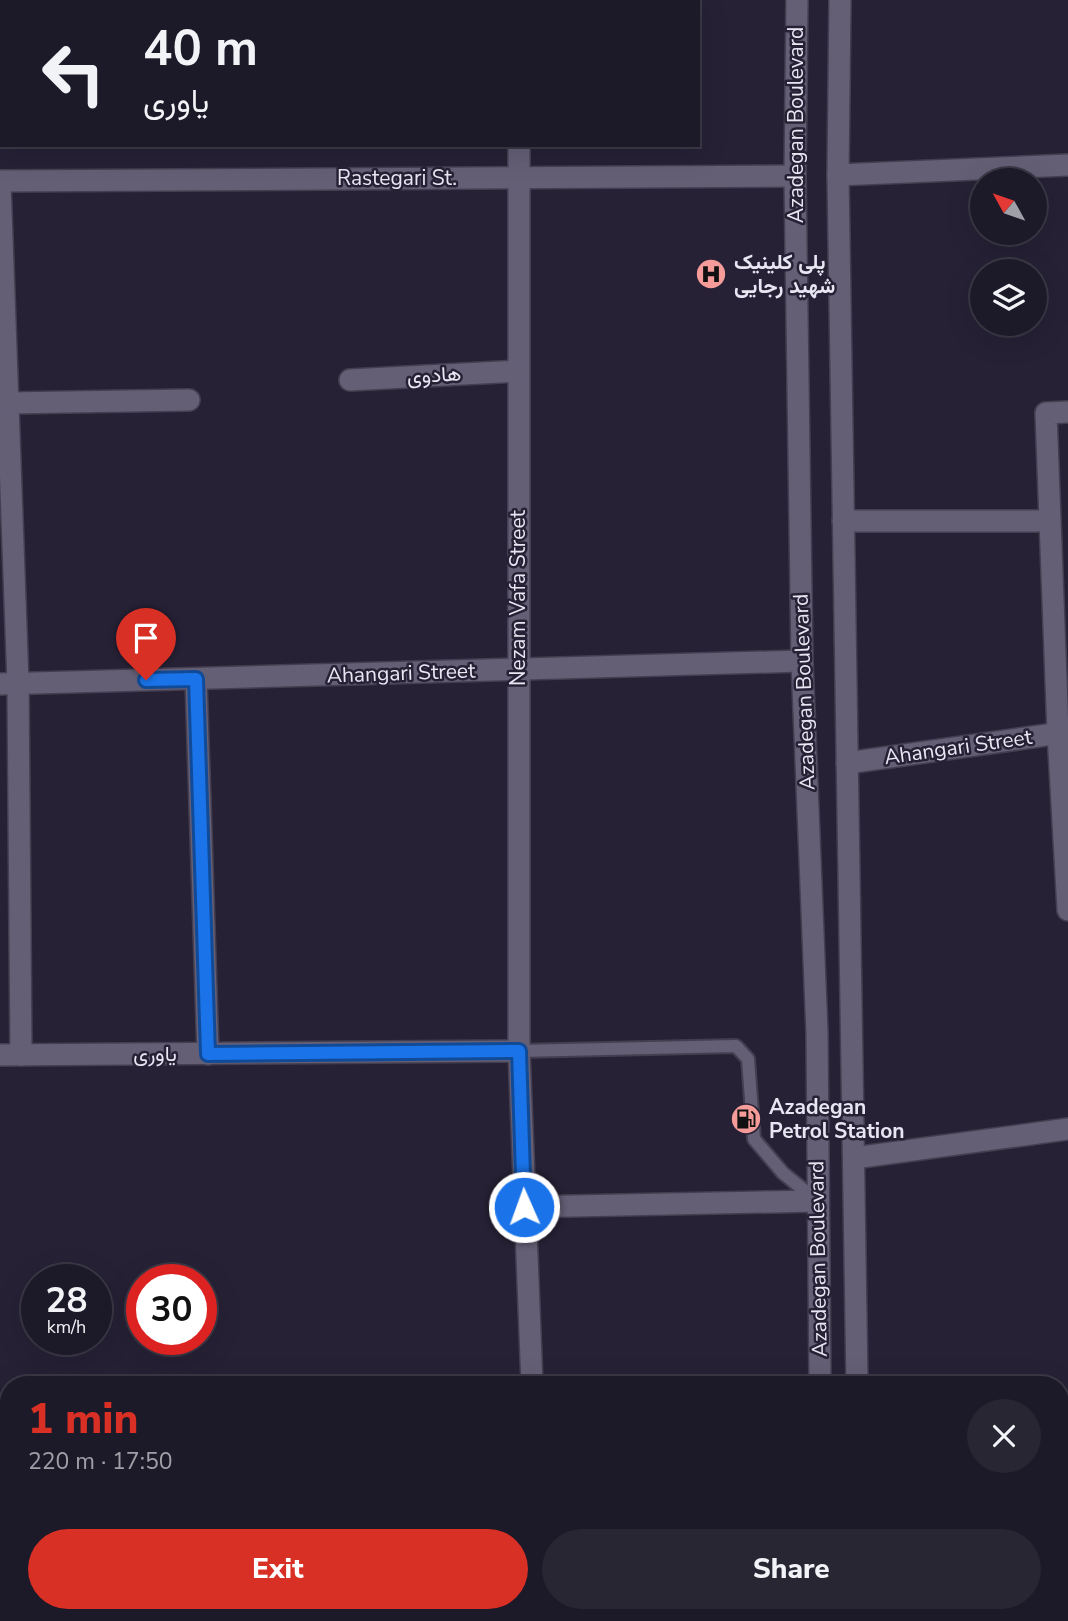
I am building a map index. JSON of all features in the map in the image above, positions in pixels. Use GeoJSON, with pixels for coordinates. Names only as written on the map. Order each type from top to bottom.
{"type":"FeatureCollection","features":[{"type":"Feature","properties":{"kind":"street","name":"Azadegan Boulevard"},"geometry":{"type":"LineString","coordinates":[[797,0],[795,176],[802,661],[817,1033],[820,1376]]}},
{"type":"Feature","properties":{"kind":"street","name":"Azadegan Boulevard"},"geometry":{"type":"LineString","coordinates":[[840,0],[838,175],[857,1376]]}},
{"type":"Feature","properties":{"kind":"street","name":"Nezam Vafa Street"},"geometry":{"type":"LineString","coordinates":[[519,147],[519,1051],[532,1376]]}},
{"type":"Feature","properties":{"kind":"street"},"geometry":{"type":"LineString","coordinates":[[838,175],[1068,165]]}},
{"type":"Feature","properties":{"kind":"street","name":"Rastegari St."},"geometry":{"type":"LineString","coordinates":[[0,182],[795,176]]}},
{"type":"Feature","properties":{"kind":"street"},"geometry":{"type":"LineString","coordinates":[[0,182],[3,325],[9,403],[10,1055]]}},
{"type":"Feature","properties":{"kind":"street","name":"هادوی"},"geometry":{"type":"LineString","coordinates":[[350,380],[518,371]]}},
{"type":"Feature","properties":{"kind":"street"},"geometry":{"type":"LineString","coordinates":[[9,403],[189,400]]}},
{"type":"Feature","properties":{"kind":"street"},"geometry":{"type":"LineString","coordinates":[[1068,412],[1046,413],[1049,521],[1063,732],[1068,909]]}},
{"type":"Feature","properties":{"kind":"street"},"geometry":{"type":"LineString","coordinates":[[843,521],[1049,521]]}},
{"type":"Feature","properties":{"kind":"street","name":"Ahangari Street"},"geometry":{"type":"LineString","coordinates":[[9,684],[802,661]]}},
{"type":"Feature","properties":{"kind":"street"},"geometry":{"type":"LineString","coordinates":[[196,679],[208,1054]]}},
{"type":"Feature","properties":{"kind":"street","name":"Ahangari Street"},"geometry":{"type":"LineString","coordinates":[[847,763],[1063,732]]}},
{"type":"Feature","properties":{"kind":"street","name":"یاوری"},"geometry":{"type":"LineString","coordinates":[[10,1055],[519,1051]]}},
{"type":"Feature","properties":{"kind":"street"},"geometry":{"type":"LineString","coordinates":[[854,1158],[1068,1129]]}},
{"type":"Feature","properties":{"kind":"street"},"geometry":{"type":"LineString","coordinates":[[524,1207],[817,1200]]}},
{"type":"Feature","properties":{"kind":"lane"},"geometry":{"type":"LineString","coordinates":[[519,1051],[736,1046],[748,1059],[754,1139],[783,1173],[817,1200]]}},
{"type":"Feature","properties":{"kind":"place","name":"پلی کلینیک شهید رجایی"},"geometry":{"type":"Point","coordinates":[711,274]}},
{"type":"Feature","properties":{"kind":"place","name":"Azadegan Petrol Station"},"geometry":{"type":"Point","coordinates":[746,1119]}},
{"type":"Feature","properties":{"kind":"route"},"geometry":{"type":"LineString","coordinates":[[146,680],[196,679],[208,1054],[519,1051],[524,1207]]}}]}
